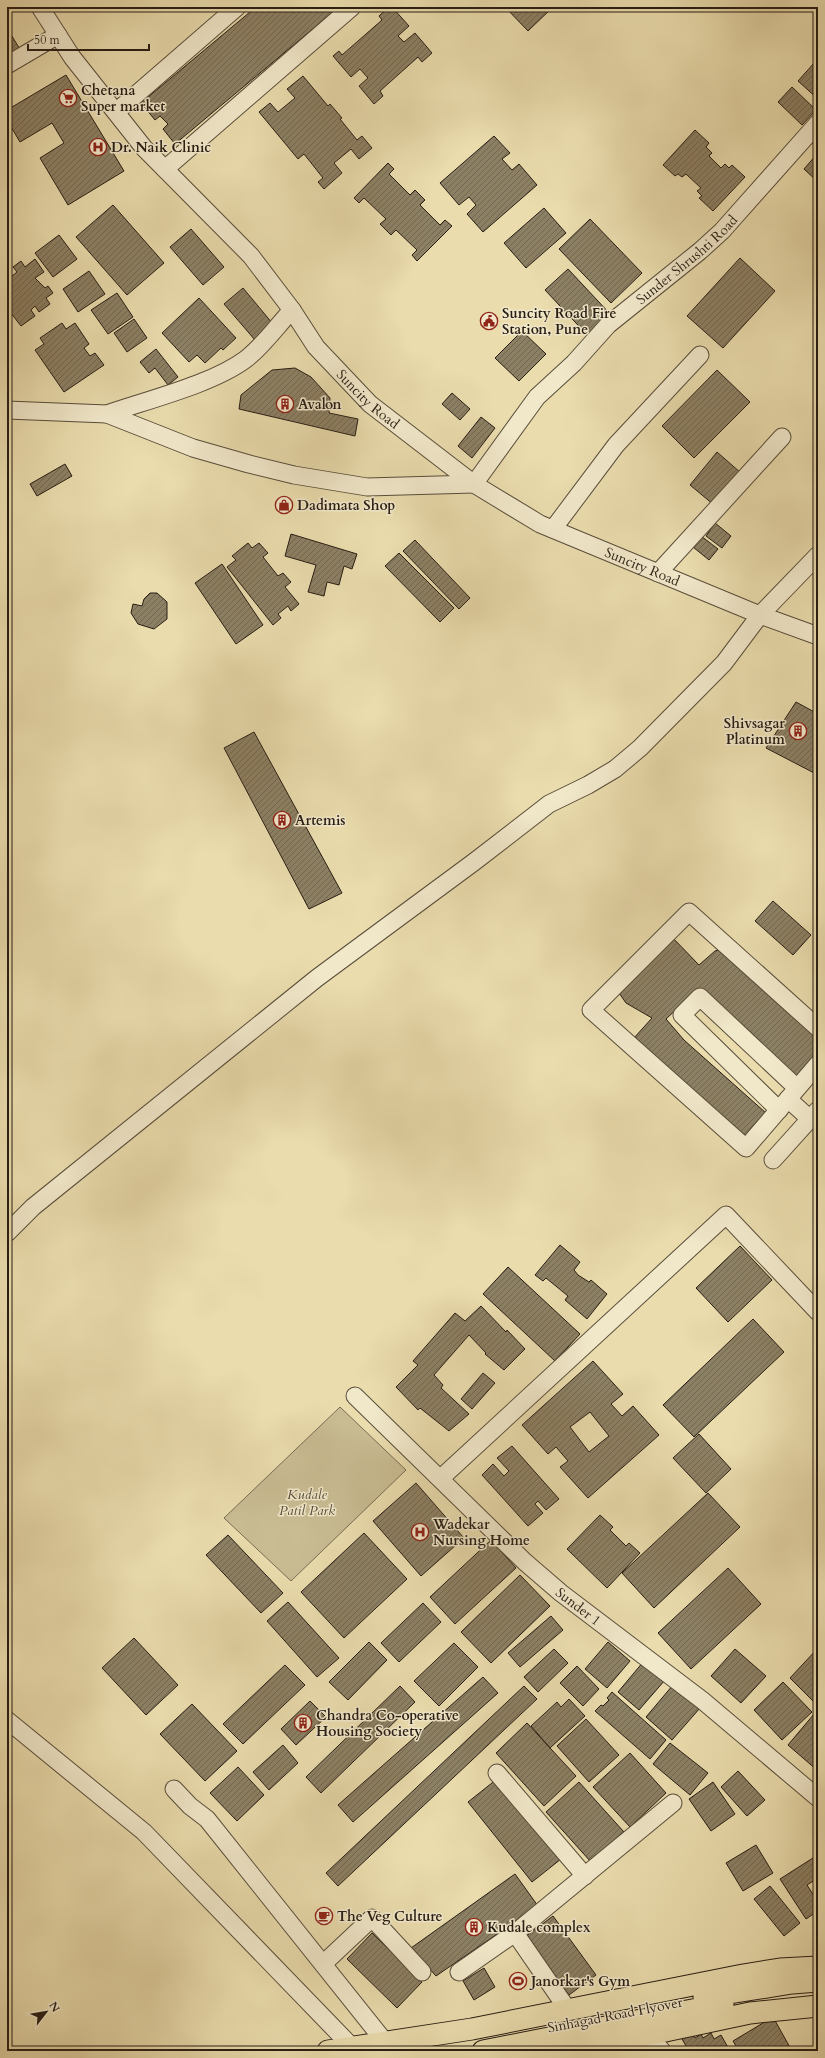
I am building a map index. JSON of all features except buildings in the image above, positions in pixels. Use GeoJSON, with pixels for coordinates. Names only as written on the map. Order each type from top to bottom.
{"type":"FeatureCollection","features":[{"type":"Feature","properties":{"kind":"main road"},"geometry":{"type":"LineString","coordinates":[[328,2051],[352,2049],[385,2042],[472,2029],[743,1975],[818,1966]]}},
{"type":"Feature","properties":{"kind":"main road","name":"Sinhagad Road Flyover"},"geometry":{"type":"LineString","coordinates":[[412,2051],[530,2032],[716,1995],[792,1983],[818,1981]]}},
{"type":"Feature","properties":{"kind":"main road","name":"Sinhagad Road Flyover"},"geometry":{"type":"LineString","coordinates":[[483,2051],[776,1993],[818,1990]]}},
{"type":"Feature","properties":{"kind":"main road"},"geometry":{"type":"LineString","coordinates":[[571,2051],[750,2013],[818,2006]]}},
{"type":"Feature","properties":{"kind":"street","name":"Suncity Road"},"geometry":{"type":"LineString","coordinates":[[40,7],[72,57],[144,148],[251,256],[292,310],[316,347],[370,404],[474,484],[540,524],[760,615],[818,636]]}},
{"type":"Feature","properties":{"kind":"street"},"geometry":{"type":"LineString","coordinates":[[165,169],[352,7]]}},
{"type":"Feature","properties":{"kind":"street"},"geometry":{"type":"LineString","coordinates":[[116,112],[226,10]]}},
{"type":"Feature","properties":{"kind":"street"},"geometry":{"type":"LineString","coordinates":[[7,65],[58,35]]}},
{"type":"Feature","properties":{"kind":"street","name":"Sunder Shrushti Road"},"geometry":{"type":"LineString","coordinates":[[474,484],[537,397],[574,363],[608,325],[700,251],[722,231],[818,123]]}},
{"type":"Feature","properties":{"kind":"street"},"geometry":{"type":"LineString","coordinates":[[107,414],[202,381],[235,366],[246,359],[292,310]]}},
{"type":"Feature","properties":{"kind":"street"},"geometry":{"type":"LineString","coordinates":[[553,529],[616,445],[700,354]]}},
{"type":"Feature","properties":{"kind":"street"},"geometry":{"type":"LineString","coordinates":[[7,410],[107,414],[193,448],[249,464],[294,475],[367,487],[474,484]]}},
{"type":"Feature","properties":{"kind":"street"},"geometry":{"type":"LineString","coordinates":[[658,573],[782,437]]}},
{"type":"Feature","properties":{"kind":"street"},"geometry":{"type":"LineString","coordinates":[[7,1233],[33,1207],[317,978],[474,862],[549,804],[588,786],[615,768],[640,748],[724,663],[760,615],[818,556]]}},
{"type":"Feature","properties":{"kind":"street"},"geometry":{"type":"LineString","coordinates":[[818,1028],[689,912],[591,1010],[746,1148],[818,1064]]}},
{"type":"Feature","properties":{"kind":"street"},"geometry":{"type":"LineString","coordinates":[[773,1160],[814,1114],[788,1099],[682,1015],[700,997],[788,1099]]}},
{"type":"Feature","properties":{"kind":"street"},"geometry":{"type":"LineString","coordinates":[[440,1478],[726,1215],[818,1312]]}},
{"type":"Feature","properties":{"kind":"street","name":"Sunder 1"},"geometry":{"type":"LineString","coordinates":[[355,1396],[515,1553],[561,1593],[675,1678],[818,1798]]}},
{"type":"Feature","properties":{"kind":"street"},"geometry":{"type":"LineString","coordinates":[[7,1720],[144,1832],[352,2049]]}},
{"type":"Feature","properties":{"kind":"street"},"geometry":{"type":"LineString","coordinates":[[496,1773],[585,1876]]}},
{"type":"Feature","properties":{"kind":"street"},"geometry":{"type":"LineString","coordinates":[[174,1789],[190,1806],[207,1819],[385,2042]]}},
{"type":"Feature","properties":{"kind":"street"},"geometry":{"type":"LineString","coordinates":[[459,1972],[515,1933],[673,1803]]}},
{"type":"Feature","properties":{"kind":"street"},"geometry":{"type":"LineString","coordinates":[[323,1964],[372,1918],[422,1972]]}},
{"type":"Feature","properties":{"kind":"street"},"geometry":{"type":"LineString","coordinates":[[515,1933],[568,2010]]}},
{"type":"Feature","properties":{"kind":"street"},"geometry":{"type":"LineString","coordinates":[[648,2034],[662,2051]]}},
{"type":"Feature","properties":{"kind":"green space","name":"Kudale Patil Park"},"geometry":{"type":"Polygon","coordinates":[[[340,1407],[406,1470],[291,1581],[224,1518],[340,1407]]]}},
{"type":"Feature","properties":{"kind":"place","name":"Chetana Super market"},"geometry":{"type":"Point","coordinates":[68,98]}},
{"type":"Feature","properties":{"kind":"place","name":"Dr. Naik Clinic"},"geometry":{"type":"Point","coordinates":[98,147]}},
{"type":"Feature","properties":{"kind":"place","name":"Suncity Road Fire Station, Pune"},"geometry":{"type":"Point","coordinates":[489,321]}},
{"type":"Feature","properties":{"kind":"place","name":"Avalon"},"geometry":{"type":"Point","coordinates":[285,404]}},
{"type":"Feature","properties":{"kind":"place","name":"Dadimata Shop"},"geometry":{"type":"Point","coordinates":[284,505]}},
{"type":"Feature","properties":{"kind":"place","name":"Shivsagar Platinum"},"geometry":{"type":"Point","coordinates":[798,731]}},
{"type":"Feature","properties":{"kind":"place","name":"Artemis"},"geometry":{"type":"Point","coordinates":[282,820]}},
{"type":"Feature","properties":{"kind":"place","name":"Wadekar Nursing Home"},"geometry":{"type":"Point","coordinates":[420,1532]}},
{"type":"Feature","properties":{"kind":"place","name":"Chandra Co-operative Housing Society"},"geometry":{"type":"Point","coordinates":[303,1723]}},
{"type":"Feature","properties":{"kind":"place","name":"The Veg Culture"},"geometry":{"type":"Point","coordinates":[324,1916]}},
{"type":"Feature","properties":{"kind":"place","name":"Kudale complex"},"geometry":{"type":"Point","coordinates":[474,1927]}},
{"type":"Feature","properties":{"kind":"place","name":"Janorkar's Gym"},"geometry":{"type":"Point","coordinates":[518,1981]}}]}
